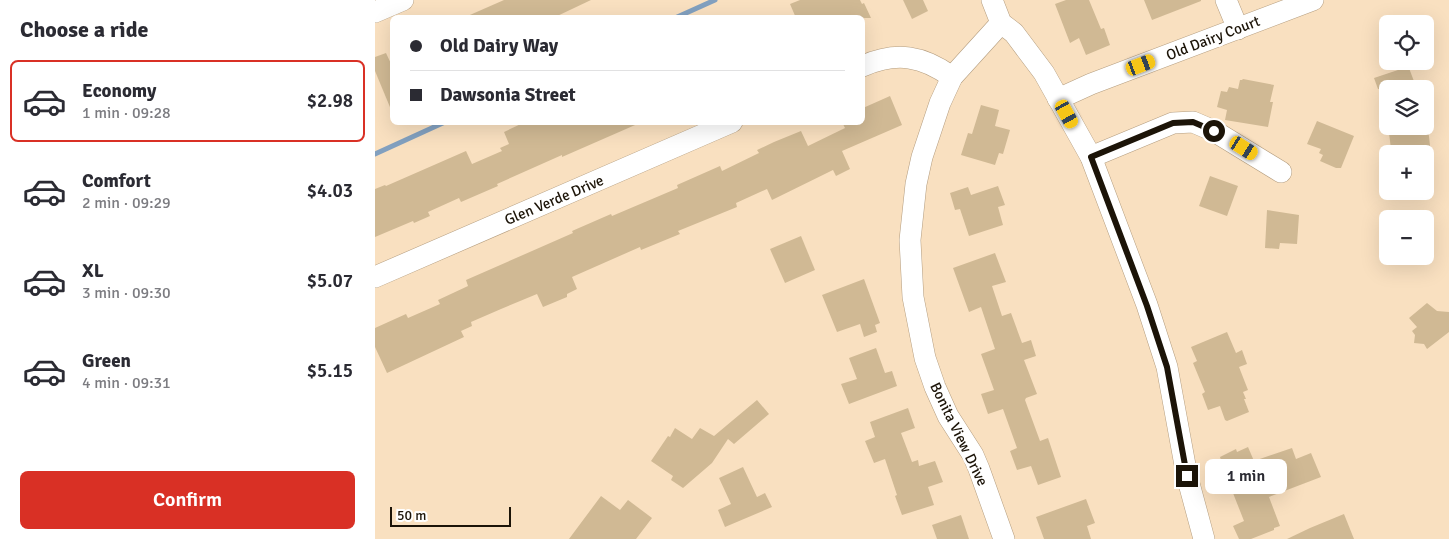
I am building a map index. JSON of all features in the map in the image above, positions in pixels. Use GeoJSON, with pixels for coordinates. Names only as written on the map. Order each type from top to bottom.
{"type":"FeatureCollection","features":[{"type":"Feature","properties":{"kind":"street"},"geometry":{"type":"LineString","coordinates":[[375,12],[403,0]]}},
{"type":"Feature","properties":{"kind":"street"},"geometry":{"type":"LineString","coordinates":[[992,0],[1001,23],[1014,33],[1044,73],[1091,157],[1147,306],[1167,367],[1187,476],[1204,539]]}},
{"type":"Feature","properties":{"kind":"street"},"geometry":{"type":"LineString","coordinates":[[1226,0],[1238,29]]}},
{"type":"Feature","properties":{"kind":"street","name":"Old Dairy Court"},"geometry":{"type":"LineString","coordinates":[[1058,99],[1091,84],[1313,0]]}},
{"type":"Feature","properties":{"kind":"street","name":"Bonita View Drive"},"geometry":{"type":"LineString","coordinates":[[1001,23],[953,77],[930,130],[916,184],[910,240],[913,297],[925,358],[948,416],[973,455],[1004,539]]}},
{"type":"Feature","properties":{"kind":"street"},"geometry":{"type":"LineString","coordinates":[[865,65],[875,61],[905,57],[938,67],[953,77]]}},
{"type":"Feature","properties":{"kind":"street"},"geometry":{"type":"LineString","coordinates":[[1091,157],[1173,123],[1193,122],[1214,131],[1281,172]]}},
{"type":"Feature","properties":{"kind":"street","name":"Glen Verde Drive"},"geometry":{"type":"LineString","coordinates":[[375,277],[725,125]]}},
{"type":"Feature","properties":{"kind":"building"},"geometry":{"type":"Polygon","coordinates":[[[504,0],[591,0],[559,15],[470,15],[504,0]]]}},
{"type":"Feature","properties":{"kind":"building"},"geometry":{"type":"Polygon","coordinates":[[[800,0],[860,0],[862,4],[864,3],[871,18],[865,18],[865,15],[795,15],[790,4],[800,0]]]}},
{"type":"Feature","properties":{"kind":"building"},"geometry":{"type":"Polygon","coordinates":[[[903,0],[923,0],[928,11],[912,19],[903,0]]]}},
{"type":"Feature","properties":{"kind":"building"},"geometry":{"type":"Polygon","coordinates":[[[1066,0],[1089,0],[1101,29],[1104,28],[1110,45],[1086,55],[1079,38],[1070,43],[1055,4],[1066,0]]]}},
{"type":"Feature","properties":{"kind":"building"},"geometry":{"type":"Polygon","coordinates":[[[1144,0],[1201,0],[1201,1],[1152,20],[1144,0]]]}},
{"type":"Feature","properties":{"kind":"building"},"geometry":{"type":"Polygon","coordinates":[[[386,53],[390,62],[390,107],[375,71],[375,57],[386,53]]]}},
{"type":"Feature","properties":{"kind":"building"},"geometry":{"type":"Polygon","coordinates":[[[1398,70],[1410,70],[1414,80],[1379,80],[1378,89],[1374,78],[1398,70]]]}},
{"type":"Feature","properties":{"kind":"building"},"geometry":{"type":"Polygon","coordinates":[[[1240,80],[1274,85],[1270,102],[1273,102],[1268,127],[1225,120],[1227,110],[1217,107],[1221,91],[1227,92],[1229,87],[1238,89],[1240,80]]]}},
{"type":"Feature","properties":{"kind":"building"},"geometry":{"type":"Polygon","coordinates":[[[890,96],[902,125],[842,151],[850,169],[836,176],[833,170],[772,200],[767,189],[736,203],[737,207],[678,231],[680,234],[641,250],[640,247],[572,277],[577,289],[567,294],[567,297],[543,307],[537,294],[501,309],[471,322],[472,326],[461,331],[464,337],[387,373],[375,347],[375,328],[406,314],[408,318],[440,304],[438,300],[468,286],[466,280],[573,233],[572,231],[611,214],[612,216],[678,188],[677,185],[720,166],[722,171],[759,153],[757,150],[774,142],[801,131],[808,146],[845,128],[844,125],[865,125],[865,107],[890,96]]]}},
{"type":"Feature","properties":{"kind":"building"},"geometry":{"type":"Polygon","coordinates":[[[981,105],[999,110],[995,126],[1010,130],[1003,154],[999,153],[995,165],[961,155],[968,133],[972,134],[981,105]]]}},
{"type":"Feature","properties":{"kind":"building"},"geometry":{"type":"Polygon","coordinates":[[[1317,121],[1354,136],[1341,168],[1336,168],[1320,161],[1323,155],[1319,153],[1321,149],[1307,144],[1317,121]]]}},
{"type":"Feature","properties":{"kind":"building"},"geometry":{"type":"Polygon","coordinates":[[[519,125],[635,125],[562,157],[562,155],[461,202],[459,198],[428,212],[430,216],[375,237],[375,189],[466,151],[472,164],[502,151],[500,148],[509,144],[504,132],[519,125]]]}},
{"type":"Feature","properties":{"kind":"building"},"geometry":{"type":"Polygon","coordinates":[[[1389,135],[1429,135],[1430,145],[1390,145],[1389,135]]]}},
{"type":"Feature","properties":{"kind":"building"},"geometry":{"type":"Polygon","coordinates":[[[1210,176],[1238,186],[1227,216],[1199,206],[1210,176]]]}},
{"type":"Feature","properties":{"kind":"building"},"geometry":{"type":"Polygon","coordinates":[[[998,186],[1005,205],[998,207],[1003,225],[969,236],[960,209],[955,210],[950,193],[968,187],[971,195],[998,186]]]}},
{"type":"Feature","properties":{"kind":"building"},"geometry":{"type":"Polygon","coordinates":[[[1267,210],[1299,215],[1297,244],[1280,243],[1279,249],[1265,248],[1267,210]]]}},
{"type":"Feature","properties":{"kind":"building"},"geometry":{"type":"Polygon","coordinates":[[[801,236],[815,270],[785,283],[770,249],[801,236]]]}},
{"type":"Feature","properties":{"kind":"building"},"geometry":{"type":"Polygon","coordinates":[[[995,253],[1006,282],[992,286],[1002,316],[1011,313],[1022,343],[1031,340],[1036,356],[1024,360],[1037,394],[1025,400],[1040,441],[1048,438],[1061,477],[1038,485],[1031,466],[1017,470],[1010,451],[1017,448],[1003,409],[988,414],[981,394],[994,390],[981,354],[995,349],[981,307],[969,312],[953,268],[995,253]]]}},
{"type":"Feature","properties":{"kind":"building"},"geometry":{"type":"Polygon","coordinates":[[[864,279],[880,323],[875,325],[877,332],[864,337],[860,324],[837,332],[822,295],[864,279]]]}},
{"type":"Feature","properties":{"kind":"building"},"geometry":{"type":"Polygon","coordinates":[[[1427,303],[1437,311],[1449,312],[1449,332],[1427,349],[1424,344],[1414,343],[1415,335],[1412,331],[1417,327],[1409,318],[1427,303]]]}},
{"type":"Feature","properties":{"kind":"building"},"geometry":{"type":"Polygon","coordinates":[[[1227,332],[1236,353],[1242,350],[1247,364],[1239,367],[1248,390],[1243,392],[1249,412],[1227,421],[1220,406],[1208,410],[1202,394],[1205,392],[1193,363],[1197,361],[1191,347],[1227,332]]]}},
{"type":"Feature","properties":{"kind":"building"},"geometry":{"type":"Polygon","coordinates":[[[876,348],[885,373],[892,371],[897,386],[849,404],[841,384],[857,379],[849,358],[876,348]]]}},
{"type":"Feature","properties":{"kind":"building"},"geometry":{"type":"Polygon","coordinates":[[[757,400],[769,414],[734,444],[728,439],[712,463],[683,488],[671,480],[673,476],[651,461],[675,428],[692,439],[700,428],[714,436],[757,400]]]}},
{"type":"Feature","properties":{"kind":"building"},"geometry":{"type":"Polygon","coordinates":[[[908,408],[915,428],[901,433],[912,462],[918,460],[919,466],[935,461],[943,482],[928,487],[934,505],[902,515],[885,459],[874,463],[865,441],[875,437],[870,422],[908,408]]]}},
{"type":"Feature","properties":{"kind":"building"},"geometry":{"type":"Polygon","coordinates":[[[1248,447],[1254,461],[1292,448],[1296,459],[1311,453],[1321,477],[1269,497],[1280,526],[1251,539],[1239,539],[1233,526],[1244,521],[1222,471],[1224,470],[1220,457],[1236,449],[1237,452],[1248,447]]]}},
{"type":"Feature","properties":{"kind":"building"},"geometry":{"type":"Polygon","coordinates":[[[743,467],[757,497],[765,493],[772,507],[725,527],[718,510],[731,504],[719,478],[743,467]]]}},
{"type":"Feature","properties":{"kind":"building"},"geometry":{"type":"Polygon","coordinates":[[[601,496],[620,510],[628,500],[652,518],[636,539],[569,539],[601,496]]]}},
{"type":"Feature","properties":{"kind":"building"},"geometry":{"type":"Polygon","coordinates":[[[1086,499],[1095,523],[1087,526],[1091,539],[1044,539],[1036,517],[1086,499]]]}},
{"type":"Feature","properties":{"kind":"building"},"geometry":{"type":"Polygon","coordinates":[[[1344,514],[1354,539],[1287,539],[1310,528],[1344,514]]]}},
{"type":"Feature","properties":{"kind":"building"},"geometry":{"type":"Polygon","coordinates":[[[961,515],[969,539],[937,539],[932,525],[961,515]]]}},
{"type":"Feature","properties":{"kind":"waterway"},"geometry":{"type":"LineString","coordinates":[[682,15],[715,0]]}},
{"type":"Feature","properties":{"kind":"waterway"},"geometry":{"type":"LineString","coordinates":[[375,154],[438,125]]}},
{"type":"Feature","properties":{"kind":"route"},"geometry":{"type":"LineString","coordinates":[[1187,476],[1167,367],[1147,306],[1091,157],[1173,123],[1193,122],[1214,131]]}}]}
